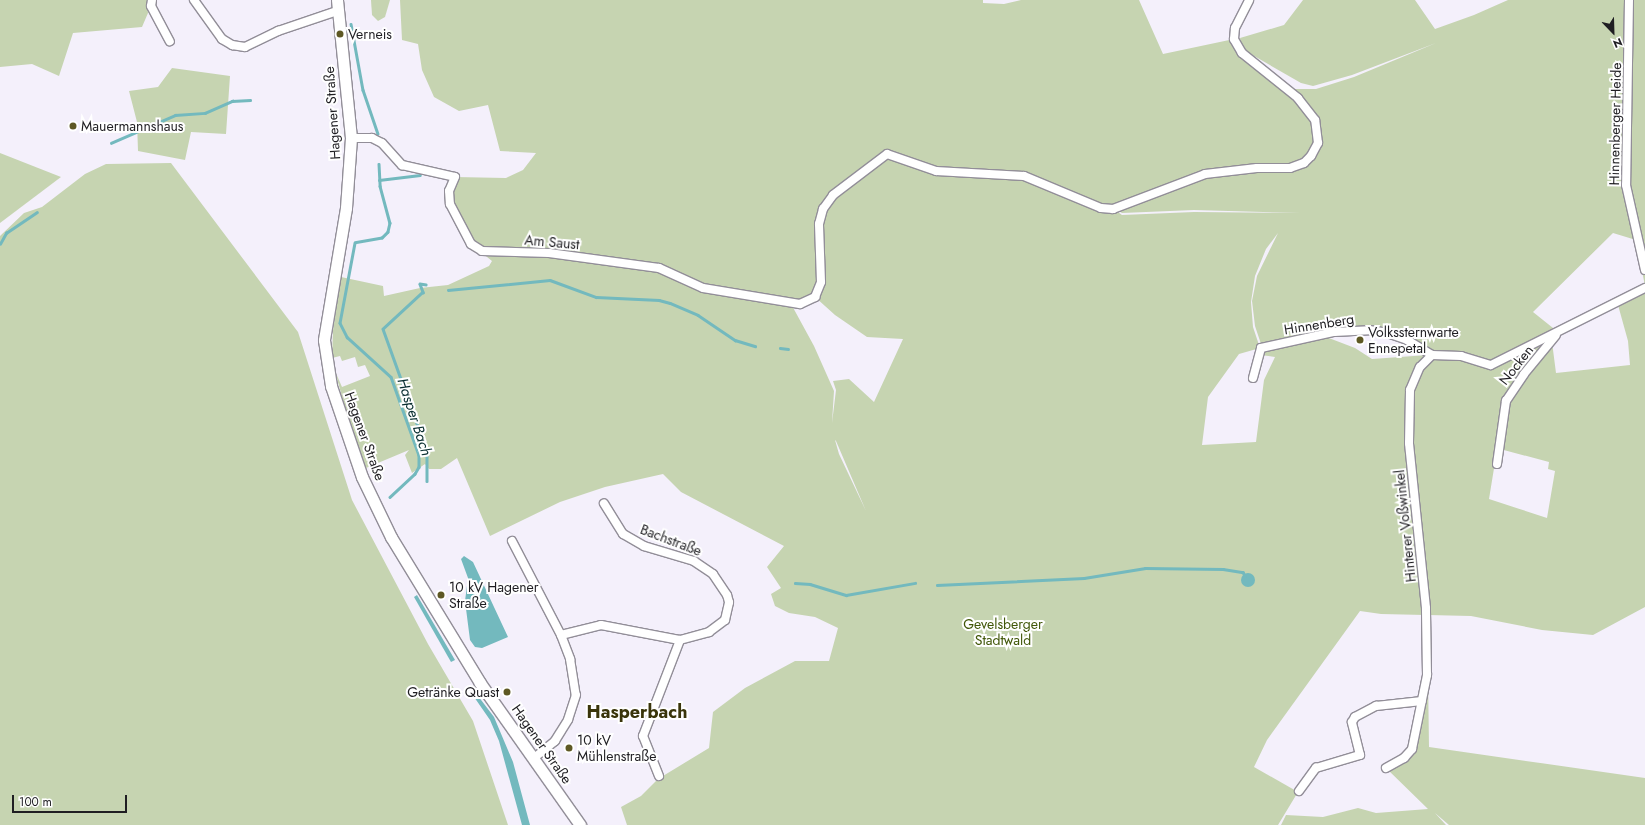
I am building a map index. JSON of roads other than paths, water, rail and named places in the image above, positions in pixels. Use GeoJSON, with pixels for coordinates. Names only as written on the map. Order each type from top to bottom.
{"type":"FeatureCollection","features":[{"type":"Feature","properties":{"kind":"main road","name":"Hagener Straße"},"geometry":{"type":"LineString","coordinates":[[337,5],[351,138],[347,202],[324,340],[331,386],[362,477],[391,537],[480,683],[580,825]]}},
{"type":"Feature","properties":{"kind":"street"},"geometry":{"type":"LineString","coordinates":[[152,0],[151,6],[170,41]]}},
{"type":"Feature","properties":{"kind":"street"},"geometry":{"type":"LineString","coordinates":[[194,0],[222,39],[232,45],[245,47],[337,5]]}},
{"type":"Feature","properties":{"kind":"street","name":"Am Saust"},"geometry":{"type":"LineString","coordinates":[[351,138],[372,138],[382,143],[402,165],[455,177],[449,190],[450,204],[471,244],[482,251],[549,253],[659,268],[704,288],[800,304],[815,297],[821,282],[819,224],[822,209],[832,195],[887,154],[936,171],[1030,178],[1109,209],[1118,208],[1205,174],[1257,168],[1297,167],[1311,156],[1318,142],[1318,127],[1312,114],[1298,98],[1242,53],[1234,39],[1236,28],[1249,0]]}},
{"type":"Feature","properties":{"kind":"street","name":"Hinnenberger Heide"},"geometry":{"type":"LineString","coordinates":[[1629,0],[1626,185],[1645,270]]}},
{"type":"Feature","properties":{"kind":"street"},"geometry":{"type":"LineString","coordinates":[[1432,355],[1461,356],[1491,365],[1645,288]]}},
{"type":"Feature","properties":{"kind":"street","name":"Hinnenberg"},"geometry":{"type":"LineString","coordinates":[[1253,378],[1261,348],[1334,332],[1384,332],[1407,340],[1432,355]]}},
{"type":"Feature","properties":{"kind":"street","name":"Nocken"},"geometry":{"type":"LineString","coordinates":[[1496,464],[1506,401],[1524,374],[1557,333]]}},
{"type":"Feature","properties":{"kind":"street","name":"Hinterer Voßwinkel"},"geometry":{"type":"LineString","coordinates":[[1386,768],[1404,758],[1412,749],[1427,675],[1426,608],[1409,443],[1410,390],[1420,367],[1432,355]]}},
{"type":"Feature","properties":{"kind":"street","name":"Bachstraße"},"geometry":{"type":"LineString","coordinates":[[561,635],[601,625],[680,640],[709,632],[725,620],[729,602],[725,590],[713,574],[700,564],[644,546],[623,534],[604,503]]}},
{"type":"Feature","properties":{"kind":"street"},"geometry":{"type":"LineString","coordinates":[[512,540],[561,635],[570,659],[576,695],[568,720],[555,741],[534,758]]}},
{"type":"Feature","properties":{"kind":"street"},"geometry":{"type":"LineString","coordinates":[[659,776],[643,736],[680,640]]}},
{"type":"Feature","properties":{"kind":"street"},"geometry":{"type":"LineString","coordinates":[[1299,791],[1316,768],[1360,755],[1352,722],[1355,717],[1376,706],[1422,701]]}},
{"type":"Feature","properties":{"kind":"water"},"geometry":{"type":"Polygon","coordinates":[[[464,556],[473,562],[508,637],[482,648],[475,647],[470,640],[465,601],[468,578],[461,559],[464,556]]]}},
{"type":"Feature","properties":{"kind":"water"},"geometry":{"type":"Polygon","coordinates":[[[1248,573],[1253,575],[1255,580],[1253,585],[1248,587],[1243,585],[1241,580],[1243,575],[1248,573]]]}},
{"type":"Feature","properties":{"kind":"water"},"geometry":{"type":"Polygon","coordinates":[[[417,595],[455,660],[451,662],[414,597],[417,595]]]}},
{"type":"Feature","properties":{"kind":"water"},"geometry":{"type":"Polygon","coordinates":[[[475,692],[494,717],[513,762],[530,825],[522,825],[499,741],[490,720],[472,694],[475,692]]]}},
{"type":"Feature","properties":{"kind":"waterway","name":"Hasper Bach"},"geometry":{"type":"LineString","coordinates":[[351,24],[363,90],[378,134]]}},
{"type":"Feature","properties":{"kind":"waterway"},"geometry":{"type":"LineString","coordinates":[[111,143],[175,115],[205,113],[232,101],[250,100]]}},
{"type":"Feature","properties":{"kind":"waterway","name":"Hasper Bach"},"geometry":{"type":"LineString","coordinates":[[379,164],[380,186],[390,223],[388,232],[382,238],[355,243],[340,323],[347,337],[391,377],[419,455],[419,467],[415,474],[390,497]]}},
{"type":"Feature","properties":{"kind":"waterway"},"geometry":{"type":"LineString","coordinates":[[379,180],[420,175]]}},
{"type":"Feature","properties":{"kind":"waterway"},"geometry":{"type":"LineString","coordinates":[[0,244],[6,233],[37,212]]}},
{"type":"Feature","properties":{"kind":"waterway"},"geometry":{"type":"LineString","coordinates":[[448,290],[550,280],[596,297],[659,300],[670,303],[698,315],[735,340],[755,346]]}},
{"type":"Feature","properties":{"kind":"waterway"},"geometry":{"type":"LineString","coordinates":[[426,285],[420,284],[423,292],[383,329],[427,451],[427,481]]}},
{"type":"Feature","properties":{"kind":"waterway"},"geometry":{"type":"LineString","coordinates":[[780,348],[788,349]]}},
{"type":"Feature","properties":{"kind":"waterway"},"geometry":{"type":"LineString","coordinates":[[937,585],[1084,578],[1145,568],[1223,569],[1243,572],[1245,576]]}},
{"type":"Feature","properties":{"kind":"waterway"},"geometry":{"type":"LineString","coordinates":[[795,583],[810,584],[846,595],[915,583]]}},
{"type":"Feature","properties":{"kind":"place","name":"Verneis"},"geometry":{"type":"Point","coordinates":[340,34]}},
{"type":"Feature","properties":{"kind":"place","name":"Mauermannshaus"},"geometry":{"type":"Point","coordinates":[73,126]}},
{"type":"Feature","properties":{"kind":"place","name":"Volkssternwarte Ennepetal"},"geometry":{"type":"Point","coordinates":[1360,340]}},
{"type":"Feature","properties":{"kind":"place","name":"10 kV Hagener Straße"},"geometry":{"type":"Point","coordinates":[441,595]}},
{"type":"Feature","properties":{"kind":"place","name":"Getränke Quast"},"geometry":{"type":"Point","coordinates":[507,692]}},
{"type":"Feature","properties":{"kind":"place","name":"10 kV Mühlenstraße"},"geometry":{"type":"Point","coordinates":[569,748]}},
{"type":"Feature","properties":{"kind":"district","name":"Hasperbach"},"geometry":{"type":"Point","coordinates":[637,712]}},
{"type":"Feature","properties":{"kind":"park label","name":"Gevelsberger Stadtwald"},"geometry":{"type":"Point","coordinates":[1003,632]}}]}
